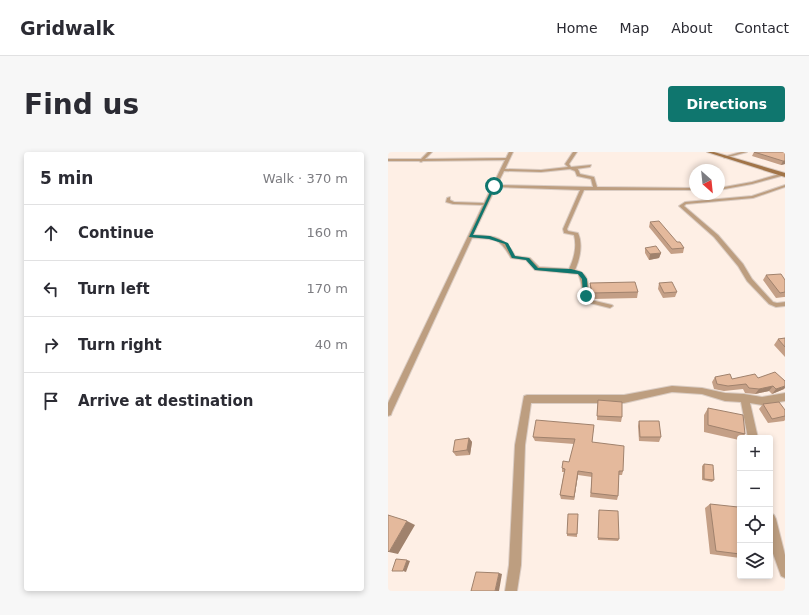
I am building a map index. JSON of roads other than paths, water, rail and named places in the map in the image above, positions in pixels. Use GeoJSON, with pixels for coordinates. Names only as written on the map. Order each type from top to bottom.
{"type":"FeatureCollection","features":[{"type":"Feature","properties":{"kind":"main road"},"geometry":{"type":"LineString","coordinates":[[709,152],[784,174]]}},
{"type":"Feature","properties":{"kind":"street"},"geometry":{"type":"LineString","coordinates":[[421,161],[430,152]]}},
{"type":"Feature","properties":{"kind":"street"},"geometry":{"type":"LineString","coordinates":[[388,412],[511,152]]}},
{"type":"Feature","properties":{"kind":"street"},"geometry":{"type":"LineString","coordinates":[[575,152],[567,164],[570,168],[577,170],[577,174],[593,178],[596,188]]}},
{"type":"Feature","properties":{"kind":"street"},"geometry":{"type":"LineString","coordinates":[[725,157],[745,152]]}},
{"type":"Feature","properties":{"kind":"street"},"geometry":{"type":"LineString","coordinates":[[388,160],[421,161],[458,158],[508,159]]}},
{"type":"Feature","properties":{"kind":"street"},"geometry":{"type":"LineString","coordinates":[[502,170],[541,171],[590,166]]}},
{"type":"Feature","properties":{"kind":"street"},"geometry":{"type":"LineString","coordinates":[[725,188],[752,183],[784,174]]}},
{"type":"Feature","properties":{"kind":"street"},"geometry":{"type":"LineString","coordinates":[[494,186],[630,190],[689,189]]}},
{"type":"Feature","properties":{"kind":"street"},"geometry":{"type":"LineString","coordinates":[[785,186],[753,197],[685,203],[681,206],[716,236],[741,265],[749,280],[771,303],[776,305],[785,304]]}},
{"type":"Feature","properties":{"kind":"street"},"geometry":{"type":"LineString","coordinates":[[571,271],[578,246],[578,238],[576,234],[566,232],[564,229],[582,189]]}},
{"type":"Feature","properties":{"kind":"street"},"geometry":{"type":"LineString","coordinates":[[449,198],[448,201],[453,203],[486,204]]}},
{"type":"Feature","properties":{"kind":"street"},"geometry":{"type":"LineString","coordinates":[[470,236],[490,237],[506,243],[513,257],[528,259],[537,269],[571,271],[582,274],[588,301],[610,306]]}},
{"type":"Feature","properties":{"kind":"street"},"geometry":{"type":"LineString","coordinates":[[511,591],[515,565],[520,445],[527,399],[624,399],[672,389],[702,391],[725,397],[762,401],[785,397]]}},
{"type":"Feature","properties":{"kind":"street"},"geometry":{"type":"LineString","coordinates":[[744,398],[752,435]]}},
{"type":"Feature","properties":{"kind":"street"},"geometry":{"type":"LineString","coordinates":[[773,532],[777,550],[785,572]]}}]}
